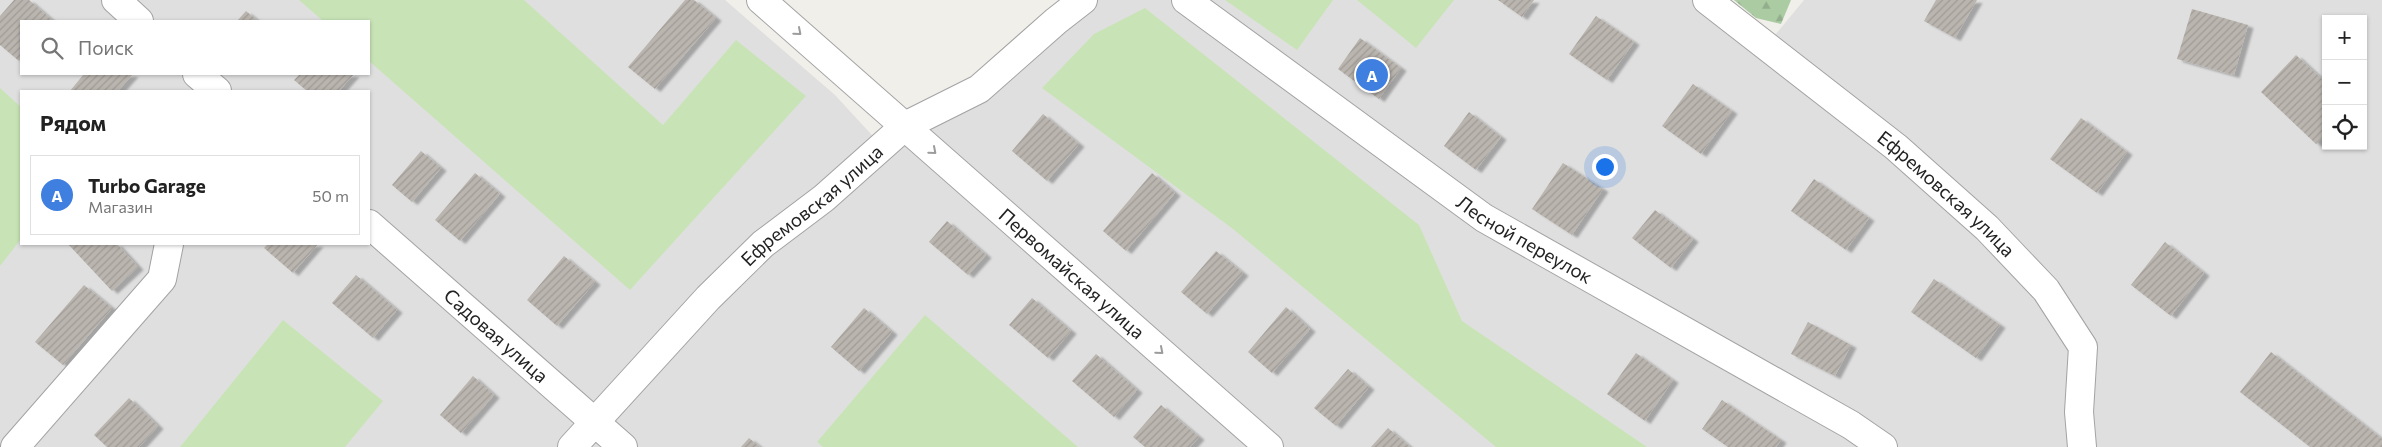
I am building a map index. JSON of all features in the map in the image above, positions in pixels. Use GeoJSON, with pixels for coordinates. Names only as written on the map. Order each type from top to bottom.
{"type":"FeatureCollection","features":[{"type":"Feature","properties":{"kind":"street"},"geometry":{"type":"LineString","coordinates":[[116,0],[138,20]]}},
{"type":"Feature","properties":{"kind":"street","name":"Первомайская улица"},"geometry":{"type":"LineString","coordinates":[[762,0],[1269,447]]}},
{"type":"Feature","properties":{"kind":"street","name":"Ефремовская улица"},"geometry":{"type":"LineString","coordinates":[[572,447],[708,298],[763,244],[824,198],[905,126],[978,89],[1056,21],[1084,0]]}},
{"type":"Feature","properties":{"kind":"street","name":"Лесной переулок"},"geometry":{"type":"LineString","coordinates":[[1186,0],[1484,218],[1851,425],[1883,447]]}},
{"type":"Feature","properties":{"kind":"street","name":"Ефремовская улица"},"geometry":{"type":"LineString","coordinates":[[1707,0],[1896,147],[1987,228],[2046,290],[2083,347],[2079,412],[2082,447]]}},
{"type":"Feature","properties":{"kind":"street","name":"Садовая улица"},"geometry":{"type":"LineString","coordinates":[[370,225],[623,447]]}},
{"type":"Feature","properties":{"kind":"street"},"geometry":{"type":"LineString","coordinates":[[15,447],[162,279],[169,245]]}},
{"type":"Feature","properties":{"kind":"shaded area"},"geometry":{"type":"Polygon","coordinates":[[[0,0],[725,0],[835,95],[882,146],[1083,0],[1707,0],[1766,46],[1804,0],[2382,0],[2382,447],[0,447],[0,0]]]}},
{"type":"Feature","properties":{"kind":"green space"},"geometry":{"type":"Polygon","coordinates":[[[299,0],[524,0],[663,125],[736,40],[806,96],[630,290],[370,62],[370,20],[322,20],[299,0]]]}},
{"type":"Feature","properties":{"kind":"green space"},"geometry":{"type":"Polygon","coordinates":[[[1225,0],[1333,0],[1297,50],[1225,0]]]}},
{"type":"Feature","properties":{"kind":"green space"},"geometry":{"type":"Polygon","coordinates":[[[1357,0],[1454,0],[1416,48],[1357,0]]]}},
{"type":"Feature","properties":{"kind":"green space"},"geometry":{"type":"Polygon","coordinates":[[[1734,0],[1791,0],[1781,24],[1756,18],[1734,0]]]}},
{"type":"Feature","properties":{"kind":"green space"},"geometry":{"type":"Polygon","coordinates":[[[1145,8],[1419,225],[1462,321],[1647,447],[1496,447],[1233,229],[1042,88],[1094,34],[1145,8]]]}},
{"type":"Feature","properties":{"kind":"green space"},"geometry":{"type":"Polygon","coordinates":[[[0,88],[20,106],[20,240],[0,266],[0,88]]]}},
{"type":"Feature","properties":{"kind":"green space"},"geometry":{"type":"Polygon","coordinates":[[[925,315],[1078,447],[823,447],[817,442],[925,315]]]}},
{"type":"Feature","properties":{"kind":"green space"},"geometry":{"type":"Polygon","coordinates":[[[283,320],[383,401],[345,447],[180,447],[283,320]]]}},
{"type":"Feature","properties":{"kind":"building"},"geometry":{"type":"Polygon","coordinates":[[[14,0],[29,0],[52,20],[20,20],[19,61],[0,45],[0,16],[14,0]]]}},
{"type":"Feature","properties":{"kind":"building"},"geometry":{"type":"Polygon","coordinates":[[[685,0],[694,0],[716,18],[655,89],[628,67],[685,0]]]}},
{"type":"Feature","properties":{"kind":"building"},"geometry":{"type":"Polygon","coordinates":[[[1498,0],[1534,0],[1522,17],[1498,0]]]}},
{"type":"Feature","properties":{"kind":"building"},"geometry":{"type":"Polygon","coordinates":[[[1936,0],[1977,0],[1955,38],[1924,21],[1936,0]]]}},
{"type":"Feature","properties":{"kind":"building"},"geometry":{"type":"Polygon","coordinates":[[[2192,9],[2248,25],[2234,75],[2177,59],[2192,9]]]}},
{"type":"Feature","properties":{"kind":"building"},"geometry":{"type":"Polygon","coordinates":[[[246,11],[257,20],[238,20],[246,11]]]}},
{"type":"Feature","properties":{"kind":"building"},"geometry":{"type":"Polygon","coordinates":[[[1596,16],[1634,42],[1607,80],[1569,54],[1596,16]]]}},
{"type":"Feature","properties":{"kind":"building"},"geometry":{"type":"Polygon","coordinates":[[[1360,38],[1401,68],[1379,99],[1338,69],[1360,38]]]}},
{"type":"Feature","properties":{"kind":"building"},"geometry":{"type":"Polygon","coordinates":[[[2296,55],[2322,79],[2322,138],[2316,144],[2261,92],[2296,55]]]}},
{"type":"Feature","properties":{"kind":"building"},"geometry":{"type":"Polygon","coordinates":[[[83,75],[132,75],[119,90],[71,90],[83,75]]]}},
{"type":"Feature","properties":{"kind":"building"},"geometry":{"type":"Polygon","coordinates":[[[299,75],[353,75],[340,90],[306,90],[294,80],[299,75]]]}},
{"type":"Feature","properties":{"kind":"building"},"geometry":{"type":"Polygon","coordinates":[[[1693,84],[1732,111],[1701,154],[1662,126],[1693,84]]]}},
{"type":"Feature","properties":{"kind":"building"},"geometry":{"type":"Polygon","coordinates":[[[1469,112],[1501,137],[1476,170],[1444,146],[1469,112]]]}},
{"type":"Feature","properties":{"kind":"building"},"geometry":{"type":"Polygon","coordinates":[[[1043,114],[1079,144],[1047,181],[1012,151],[1043,114]]]}},
{"type":"Feature","properties":{"kind":"building"},"geometry":{"type":"Polygon","coordinates":[[[2081,118],[2127,152],[2097,193],[2050,159],[2081,118]]]}},
{"type":"Feature","properties":{"kind":"building"},"geometry":{"type":"Polygon","coordinates":[[[421,151],[441,168],[412,202],[392,185],[421,151]]]}},
{"type":"Feature","properties":{"kind":"building"},"geometry":{"type":"Polygon","coordinates":[[[1563,163],[1603,189],[1572,235],[1532,209],[1563,163]]]}},
{"type":"Feature","properties":{"kind":"building"},"geometry":{"type":"Polygon","coordinates":[[[475,173],[500,194],[460,241],[435,220],[475,173]]]}},
{"type":"Feature","properties":{"kind":"building"},"geometry":{"type":"Polygon","coordinates":[[[1152,173],[1175,193],[1126,251],[1103,231],[1152,173]]]}},
{"type":"Feature","properties":{"kind":"building"},"geometry":{"type":"Polygon","coordinates":[[[1814,179],[1869,218],[1846,250],[1791,211],[1814,179]]]}},
{"type":"Feature","properties":{"kind":"building"},"geometry":{"type":"Polygon","coordinates":[[[1655,210],[1693,239],[1671,268],[1632,238],[1655,210]]]}},
{"type":"Feature","properties":{"kind":"building"},"geometry":{"type":"Polygon","coordinates":[[[947,221],[986,255],[968,275],[929,242],[947,221]]]}},
{"type":"Feature","properties":{"kind":"building"},"geometry":{"type":"Polygon","coordinates":[[[2165,242],[2204,273],[2171,316],[2131,285],[2165,242]]]}},
{"type":"Feature","properties":{"kind":"building"},"geometry":{"type":"Polygon","coordinates":[[[69,245],[118,245],[138,267],[112,291],[69,245]]]}},
{"type":"Feature","properties":{"kind":"building"},"geometry":{"type":"Polygon","coordinates":[[[267,245],[317,245],[293,273],[264,248],[267,245]]]}},
{"type":"Feature","properties":{"kind":"building"},"geometry":{"type":"Polygon","coordinates":[[[1216,251],[1243,273],[1207,314],[1181,292],[1216,251]]]}},
{"type":"Feature","properties":{"kind":"building"},"geometry":{"type":"Polygon","coordinates":[[[564,256],[595,282],[557,326],[527,300],[564,256]]]}},
{"type":"Feature","properties":{"kind":"building"},"geometry":{"type":"Polygon","coordinates":[[[356,275],[397,310],[373,338],[332,303],[356,275]]]}},
{"type":"Feature","properties":{"kind":"building"},"geometry":{"type":"Polygon","coordinates":[[[1934,279],[2000,325],[1976,358],[1911,312],[1934,279]]]}},
{"type":"Feature","properties":{"kind":"building"},"geometry":{"type":"Polygon","coordinates":[[[84,285],[112,308],[63,365],[35,342],[84,285]]]}},
{"type":"Feature","properties":{"kind":"building"},"geometry":{"type":"Polygon","coordinates":[[[1032,298],[1071,331],[1048,358],[1009,325],[1032,298]]]}},
{"type":"Feature","properties":{"kind":"building"},"geometry":{"type":"Polygon","coordinates":[[[1286,307],[1310,329],[1272,373],[1248,352],[1286,307]]]}},
{"type":"Feature","properties":{"kind":"building"},"geometry":{"type":"Polygon","coordinates":[[[864,308],[892,332],[859,371],[831,347],[864,308]]]}},
{"type":"Feature","properties":{"kind":"building"},"geometry":{"type":"Polygon","coordinates":[[[1808,322],[1851,345],[1835,376],[1791,354],[1808,322]]]}},
{"type":"Feature","properties":{"kind":"building"},"geometry":{"type":"Polygon","coordinates":[[[2271,352],[2382,439],[2382,447],[2310,447],[2240,392],[2271,352]]]}},
{"type":"Feature","properties":{"kind":"building"},"geometry":{"type":"Polygon","coordinates":[[[1636,353],[1673,380],[1645,421],[1607,394],[1636,353]]]}},
{"type":"Feature","properties":{"kind":"building"},"geometry":{"type":"Polygon","coordinates":[[[1096,354],[1137,390],[1114,417],[1072,381],[1096,354]]]}},
{"type":"Feature","properties":{"kind":"building"},"geometry":{"type":"Polygon","coordinates":[[[1348,369],[1369,387],[1336,426],[1314,408],[1348,369]]]}},
{"type":"Feature","properties":{"kind":"building"},"geometry":{"type":"Polygon","coordinates":[[[473,376],[494,395],[461,433],[440,415],[473,376]]]}},
{"type":"Feature","properties":{"kind":"building"},"geometry":{"type":"Polygon","coordinates":[[[129,398],[158,426],[139,447],[107,447],[94,435],[129,398]]]}},
{"type":"Feature","properties":{"kind":"building"},"geometry":{"type":"Polygon","coordinates":[[[1722,400],[1781,440],[1776,447],[1728,447],[1702,429],[1722,400]]]}},
{"type":"Feature","properties":{"kind":"building"},"geometry":{"type":"Polygon","coordinates":[[[1161,405],[1199,437],[1190,447],[1145,447],[1133,437],[1161,405]]]}},
{"type":"Feature","properties":{"kind":"building"},"geometry":{"type":"Polygon","coordinates":[[[1388,428],[1410,447],[1371,447],[1388,428]]]}},
{"type":"Feature","properties":{"kind":"building"},"geometry":{"type":"Polygon","coordinates":[[[749,438],[760,447],[741,447],[749,438]]]}},
{"type":"Feature","properties":{"kind":"place","name":"Turbo Garage"},"geometry":{"type":"Point","coordinates":[1372,75]}}]}
